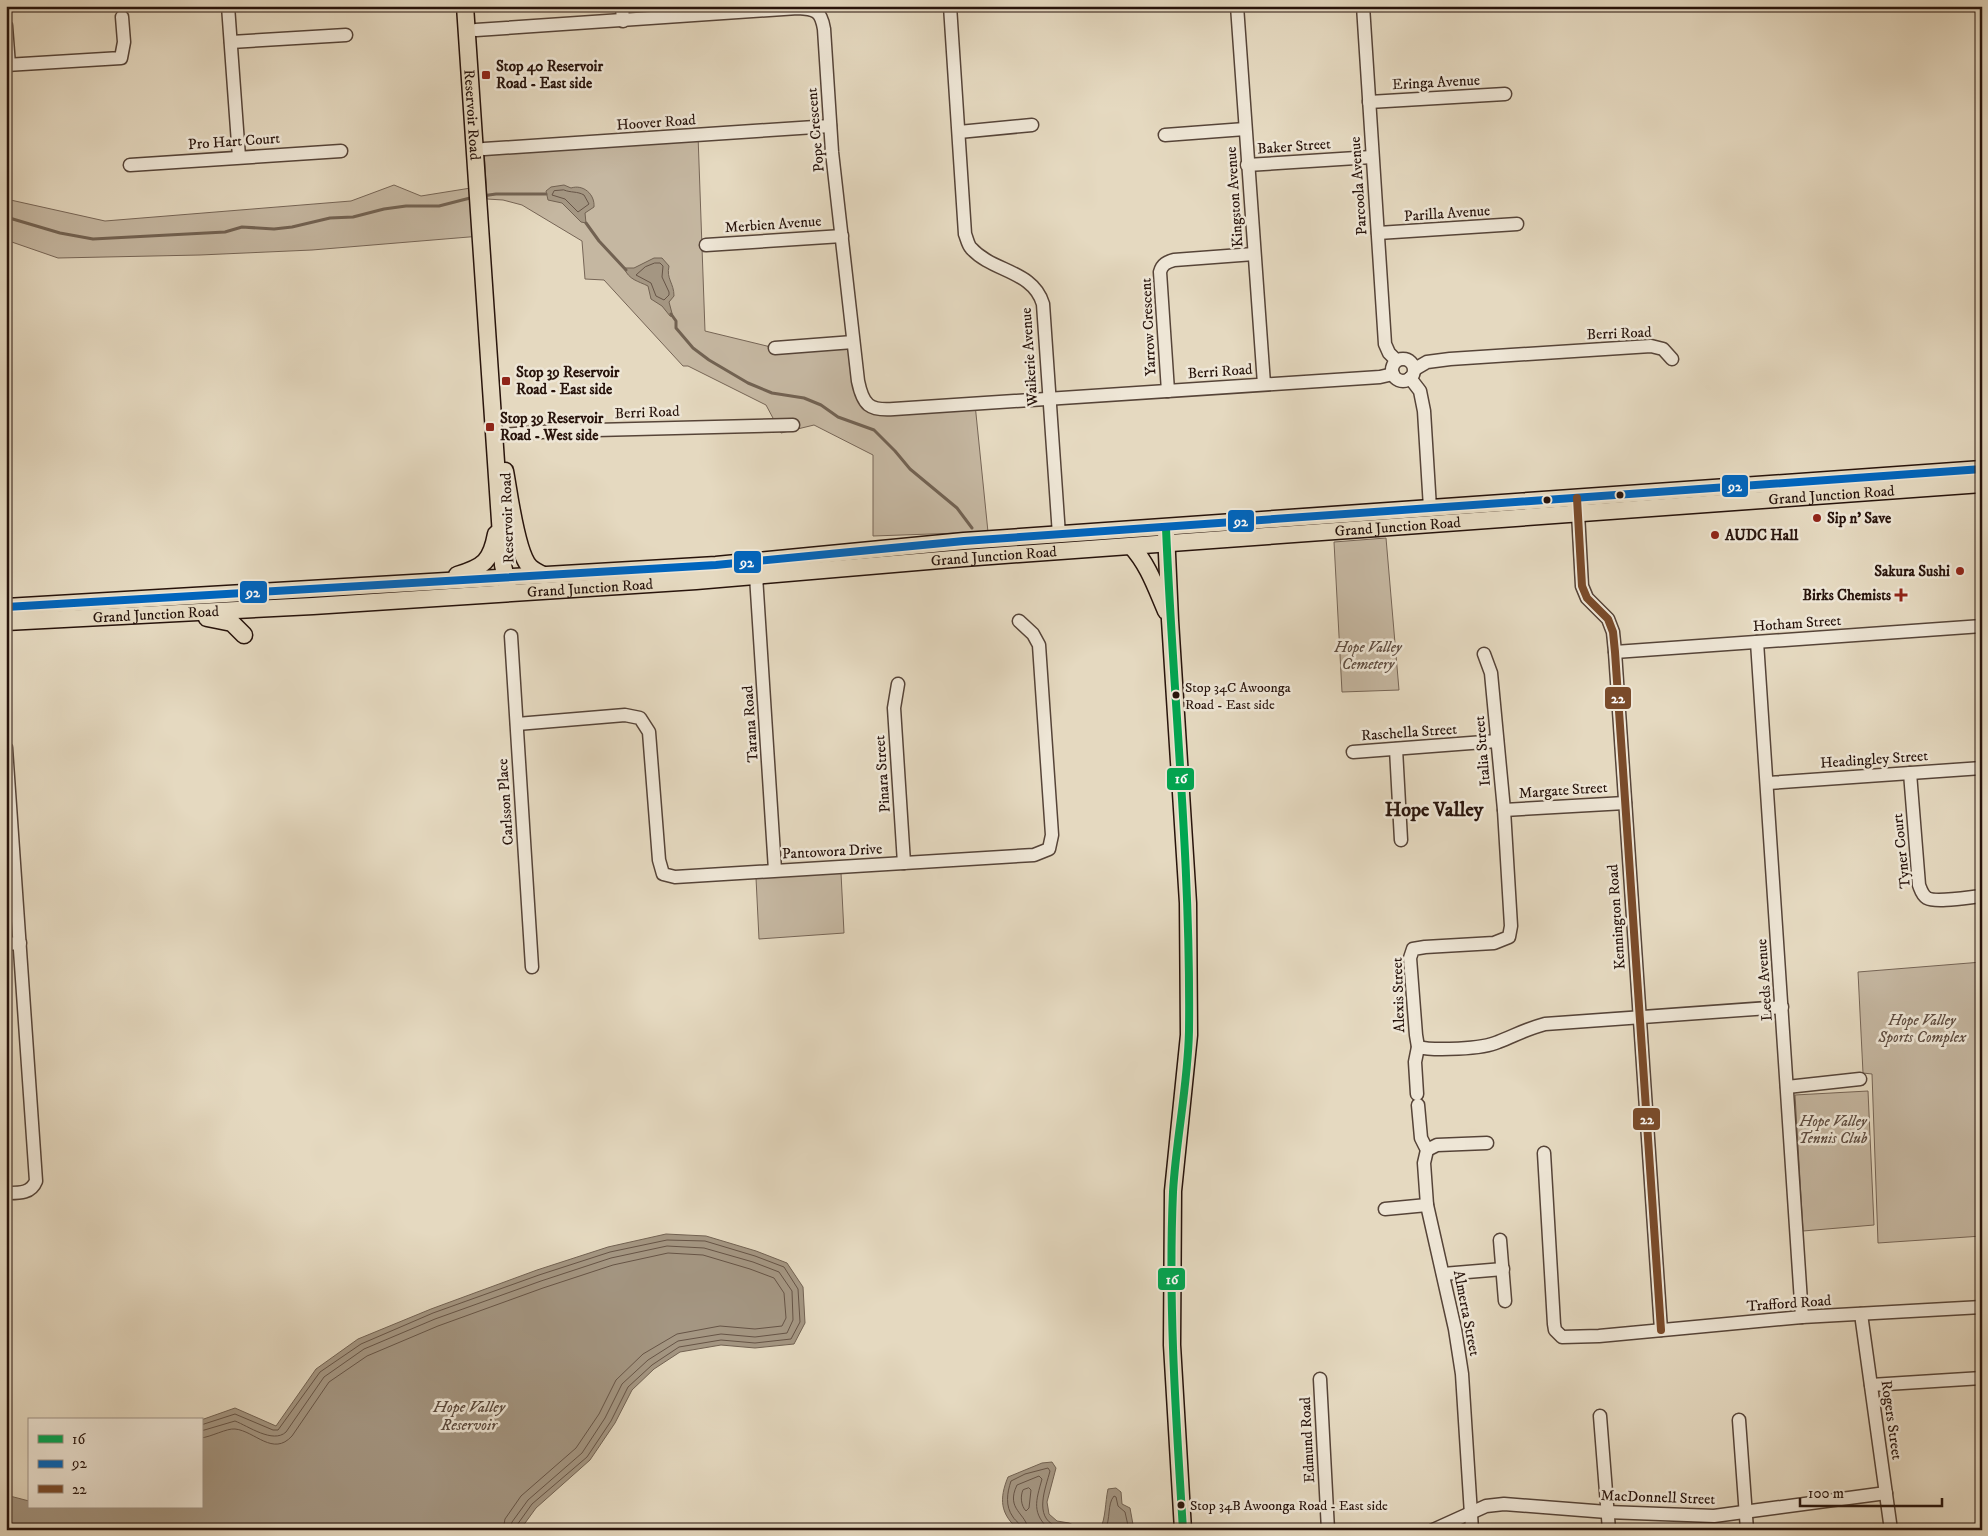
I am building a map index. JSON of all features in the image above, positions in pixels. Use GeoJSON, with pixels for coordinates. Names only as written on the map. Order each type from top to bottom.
{"type":"FeatureCollection","features":[{"type":"Feature","properties":{"kind":"main road","name":"Reservoir Road"},"geometry":{"type":"LineString","coordinates":[[465,6],[471,31],[498,435],[499,517],[503,565],[507,585]]}},
{"type":"Feature","properties":{"kind":"main road","name":"Reservoir Road"},"geometry":{"type":"LineString","coordinates":[[471,31],[474,6]]}},
{"type":"Feature","properties":{"kind":"main road","name":"Reservoir Road"},"geometry":{"type":"LineString","coordinates":[[498,435],[504,466],[511,564],[507,585]]}},
{"type":"Feature","properties":{"kind":"main road"},"geometry":{"type":"LineString","coordinates":[[504,466],[521,549],[528,565],[543,575]]}},
{"type":"Feature","properties":{"kind":"main road","name":"Grand Junction Road"},"geometry":{"type":"LineString","coordinates":[[1755,493],[1861,478],[1982,469]]}},
{"type":"Feature","properties":{"kind":"main road"},"geometry":{"type":"LineString","coordinates":[[1961,470],[1962,475],[1967,478],[1982,478]]}},
{"type":"Feature","properties":{"kind":"main road"},"geometry":{"type":"LineString","coordinates":[[1914,489],[1924,473]]}},
{"type":"Feature","properties":{"kind":"main road"},"geometry":{"type":"LineString","coordinates":[[1861,478],[1886,491]]}},
{"type":"Feature","properties":{"kind":"main road","name":"Grand Junction Road"},"geometry":{"type":"LineString","coordinates":[[6,607],[430,582],[507,585],[543,575],[716,565],[964,541],[1059,535],[1166,535],[1755,493],[1886,491],[1982,484]]}},
{"type":"Feature","properties":{"kind":"main road"},"geometry":{"type":"LineString","coordinates":[[430,582],[468,572],[486,563],[492,550],[499,517]]}},
{"type":"Feature","properties":{"kind":"main road","name":"Grand Junction Road"},"geometry":{"type":"LineString","coordinates":[[6,622],[252,609],[507,585],[756,576],[1131,546],[1166,535]]}},
{"type":"Feature","properties":{"kind":"main road"},"geometry":{"type":"LineString","coordinates":[[1166,535],[1188,903],[1189,1035],[1173,1191],[1172,1316],[1183,1530]]}},
{"type":"Feature","properties":{"kind":"main road"},"geometry":{"type":"LineString","coordinates":[[1131,546],[1140,555],[1170,620]]}},
{"type":"Feature","properties":{"kind":"main road"},"geometry":{"type":"LineString","coordinates":[[716,565],[743,569],[756,576],[778,559]]}},
{"type":"Feature","properties":{"kind":"main road"},"geometry":{"type":"LineString","coordinates":[[251,592],[252,609]]}},
{"type":"Feature","properties":{"kind":"main road"},"geometry":{"type":"LineString","coordinates":[[174,612],[227,621],[237,627],[244,635]]}},
{"type":"Feature","properties":{"kind":"street"},"geometry":{"type":"LineString","coordinates":[[228,6],[239,157]]}},
{"type":"Feature","properties":{"kind":"street"},"geometry":{"type":"LineString","coordinates":[[622,6],[623,21]]}},
{"type":"Feature","properties":{"kind":"street","name":"Waikerie Avenue"},"geometry":{"type":"LineString","coordinates":[[950,6],[965,234],[970,247],[979,255],[1032,284],[1040,294],[1043,304],[1048,399],[1059,535]]}},
{"type":"Feature","properties":{"kind":"street","name":"Kingston Avenue"},"geometry":{"type":"LineString","coordinates":[[1237,6],[1264,384]]}},
{"type":"Feature","properties":{"kind":"street","name":"Parcoola Avenue"},"geometry":{"type":"LineString","coordinates":[[1363,6],[1385,344],[1389,353],[1396,360]]}},
{"type":"Feature","properties":{"kind":"street","name":"Pope Crescent"},"geometry":{"type":"LineString","coordinates":[[471,31],[798,8],[811,9],[819,13],[822,20],[830,126],[853,342],[861,396],[870,407],[888,410],[1048,399]]}},
{"type":"Feature","properties":{"kind":"street"},"geometry":{"type":"LineString","coordinates":[[6,26],[8,65],[122,58],[124,42],[122,18]]}},
{"type":"Feature","properties":{"kind":"street"},"geometry":{"type":"LineString","coordinates":[[231,42],[346,35]]}},
{"type":"Feature","properties":{"kind":"street","name":"Eringa Avenue"},"geometry":{"type":"LineString","coordinates":[[1369,102],[1505,94]]}},
{"type":"Feature","properties":{"kind":"street","name":"Hoover Road"},"geometry":{"type":"LineString","coordinates":[[479,150],[830,126]]}},
{"type":"Feature","properties":{"kind":"street"},"geometry":{"type":"LineString","coordinates":[[959,132],[1032,126]]}},
{"type":"Feature","properties":{"kind":"street"},"geometry":{"type":"LineString","coordinates":[[1165,135],[1245,129]]}},
{"type":"Feature","properties":{"kind":"street","name":"Pro Hart Court"},"geometry":{"type":"LineString","coordinates":[[130,165],[340,151]]}},
{"type":"Feature","properties":{"kind":"street","name":"Baker Street"},"geometry":{"type":"LineString","coordinates":[[1247,165],[1372,157]]}},
{"type":"Feature","properties":{"kind":"street","name":"Parilla Avenue"},"geometry":{"type":"LineString","coordinates":[[1378,233],[1517,224]]}},
{"type":"Feature","properties":{"kind":"street","name":"Merbien Avenue"},"geometry":{"type":"LineString","coordinates":[[706,244],[842,236]]}},
{"type":"Feature","properties":{"kind":"street","name":"Yarrow Crescent"},"geometry":{"type":"LineString","coordinates":[[1168,391],[1160,272],[1162,266],[1174,260],[1254,254]]}},
{"type":"Feature","properties":{"kind":"street"},"geometry":{"type":"LineString","coordinates":[[775,348],[853,342]]}},
{"type":"Feature","properties":{"kind":"street","name":"Berri Road"},"geometry":{"type":"LineString","coordinates":[[1412,374],[1427,362],[1450,359],[1651,346],[1662,349],[1672,359]]}},
{"type":"Feature","properties":{"kind":"street"},"geometry":{"type":"LineString","coordinates":[[1412,374],[1403,381],[1398,380],[1392,374],[1392,366],[1396,360],[1406,358],[1412,363],[1412,374],[1420,391],[1424,411],[1431,516]]}},
{"type":"Feature","properties":{"kind":"street","name":"Berri Road"},"geometry":{"type":"LineString","coordinates":[[1048,399],[1380,377],[1392,374]]}},
{"type":"Feature","properties":{"kind":"street","name":"Berri Road"},"geometry":{"type":"LineString","coordinates":[[498,435],[566,431],[793,425]]}},
{"type":"Feature","properties":{"kind":"street","name":"Kennington Road"},"geometry":{"type":"LineString","coordinates":[[1577,505],[1582,586],[1587,598],[1608,619],[1613,632],[1661,1330]]}},
{"type":"Feature","properties":{"kind":"street","name":"Tarana Road"},"geometry":{"type":"LineString","coordinates":[[756,576],[775,870]]}},
{"type":"Feature","properties":{"kind":"street","name":"Pantowora Drive"},"geometry":{"type":"LineString","coordinates":[[516,724],[625,715],[640,718],[649,732],[659,860],[663,874],[675,877],[1034,855],[1049,849],[1052,835],[1039,645],[1033,634],[1019,622]]}},
{"type":"Feature","properties":{"kind":"street","name":"Hotham Street"},"geometry":{"type":"LineString","coordinates":[[1615,652],[1982,626]]}},
{"type":"Feature","properties":{"kind":"street","name":"Carlsson Place"},"geometry":{"type":"LineString","coordinates":[[511,636],[532,967]]}},
{"type":"Feature","properties":{"kind":"street","name":"Leeds Avenue"},"geometry":{"type":"LineString","coordinates":[[1758,642],[1802,1317]]}},
{"type":"Feature","properties":{"kind":"street","name":"Italia Street"},"geometry":{"type":"LineString","coordinates":[[1484,654],[1492,673],[1504,810],[1511,926],[1509,937]]}},
{"type":"Feature","properties":{"kind":"street","name":"Pinara Street"},"geometry":{"type":"LineString","coordinates":[[898,684],[894,708],[904,863]]}},
{"type":"Feature","properties":{"kind":"street","name":"Raschella Street"},"geometry":{"type":"LineString","coordinates":[[1353,752],[1497,742]]}},
{"type":"Feature","properties":{"kind":"street"},"geometry":{"type":"LineString","coordinates":[[6,748],[36,1181],[34,1186],[28,1190],[6,1193]]}},
{"type":"Feature","properties":{"kind":"street"},"geometry":{"type":"LineString","coordinates":[[1396,749],[1401,840]]}},
{"type":"Feature","properties":{"kind":"street","name":"Headingley Street"},"geometry":{"type":"LineString","coordinates":[[1768,783],[1982,768]]}},
{"type":"Feature","properties":{"kind":"street","name":"Tyner Court"},"geometry":{"type":"LineString","coordinates":[[1910,773],[1919,885],[1922,894],[1928,899],[1982,896]]}},
{"type":"Feature","properties":{"kind":"street","name":"Margate Street"},"geometry":{"type":"LineString","coordinates":[[1504,810],[1625,803]]}},
{"type":"Feature","properties":{"kind":"street","name":"Alexis Street"},"geometry":{"type":"LineString","coordinates":[[1418,1047],[1410,958],[1413,949],[1494,943],[1509,937]]}},
{"type":"Feature","properties":{"kind":"street"},"geometry":{"type":"LineString","coordinates":[[6,944],[20,943]]}},
{"type":"Feature","properties":{"kind":"street"},"geometry":{"type":"LineString","coordinates":[[1418,1047],[1428,1050],[1482,1046],[1497,1043],[1525,1029],[1545,1024],[1782,1007]]}},
{"type":"Feature","properties":{"kind":"street","name":"Almerta Street"},"geometry":{"type":"LineString","coordinates":[[1418,1047],[1415,1062],[1420,1138],[1427,1150],[1424,1163],[1427,1205],[1455,1329],[1462,1374],[1472,1530]]}},
{"type":"Feature","properties":{"kind":"street"},"geometry":{"type":"LineString","coordinates":[[1787,1086],[1860,1079]]}},
{"type":"Feature","properties":{"kind":"street"},"geometry":{"type":"LineString","coordinates":[[1427,1150],[1438,1145],[1487,1143]]}},
{"type":"Feature","properties":{"kind":"street","name":"Trafford Road"},"geometry":{"type":"LineString","coordinates":[[1544,1154],[1555,1330],[1565,1338],[1802,1317],[1982,1307]]}},
{"type":"Feature","properties":{"kind":"street"},"geometry":{"type":"LineString","coordinates":[[1385,1209],[1427,1205]]}},
{"type":"Feature","properties":{"kind":"street"},"geometry":{"type":"LineString","coordinates":[[1500,1240],[1504,1301]]}},
{"type":"Feature","properties":{"kind":"street"},"geometry":{"type":"LineString","coordinates":[[1443,1274],[1503,1269]]}},
{"type":"Feature","properties":{"kind":"street","name":"Rogers Street"},"geometry":{"type":"LineString","coordinates":[[1862,1314],[1891,1530]]}},
{"type":"Feature","properties":{"kind":"street"},"geometry":{"type":"LineString","coordinates":[[1872,1385],[1982,1378]]}},
{"type":"Feature","properties":{"kind":"street","name":"Edmund Road"},"geometry":{"type":"LineString","coordinates":[[1320,1379],[1328,1530]]}},
{"type":"Feature","properties":{"kind":"street"},"geometry":{"type":"LineString","coordinates":[[1600,1416],[1609,1530]]}},
{"type":"Feature","properties":{"kind":"street"},"geometry":{"type":"LineString","coordinates":[[1739,1420],[1748,1530]]}},
{"type":"Feature","properties":{"kind":"street","name":"MacDonnell Street"},"geometry":{"type":"LineString","coordinates":[[1433,1530],[1486,1506],[1504,1504],[1692,1516],[1746,1513],[1886,1493]]}},
{"type":"Feature","properties":{"kind":"green space"},"geometry":{"type":"Polygon","coordinates":[[[698,135],[705,331],[775,348],[853,342],[870,407],[975,404],[988,532],[873,536],[873,455],[814,425],[781,433],[766,405],[688,366],[683,366],[604,280],[585,279],[582,241],[522,205],[503,200],[487,199],[484,149],[698,135]]]}},
{"type":"Feature","properties":{"kind":"green space"},"geometry":{"type":"Polygon","coordinates":[[[394,185],[421,196],[477,187],[481,236],[312,250],[58,258],[6,240],[6,199],[105,221],[351,201],[394,185]]]}},
{"type":"Feature","properties":{"kind":"green space","name":"Hope Valley Cemetery"},"geometry":{"type":"Polygon","coordinates":[[[1386,538],[1399,690],[1342,692],[1334,542],[1386,538]]]}},
{"type":"Feature","properties":{"kind":"green space"},"geometry":{"type":"Polygon","coordinates":[[[841,873],[844,933],[759,939],[756,878],[841,873]]]}},
{"type":"Feature","properties":{"kind":"green space","name":"Hope Valley Sports Complex"},"geometry":{"type":"Polygon","coordinates":[[[1982,962],[1982,1236],[1878,1243],[1872,1074],[1863,1073],[1858,972],[1982,962]]]}},
{"type":"Feature","properties":{"kind":"green space","name":"Hope Valley Tennis Club"},"geometry":{"type":"Polygon","coordinates":[[[1868,1091],[1874,1225],[1803,1231],[1795,1095],[1868,1091]]]}},
{"type":"Feature","properties":{"kind":"water"},"geometry":{"type":"Polygon","coordinates":[[[564,185],[571,188],[580,187],[593,198],[594,207],[585,213],[586,223],[581,222],[562,203],[548,200],[546,191],[551,187],[564,185]]]}},
{"type":"Feature","properties":{"kind":"water"},"geometry":{"type":"Polygon","coordinates":[[[654,258],[662,258],[669,266],[668,270],[674,296],[669,302],[673,317],[662,306],[651,299],[648,286],[631,278],[624,268],[634,268],[654,258]]]}},
{"type":"Feature","properties":{"kind":"water","name":"Hope Valley Reservoir"},"geometry":{"type":"Polygon","coordinates":[[[666,1234],[706,1236],[756,1251],[787,1263],[803,1287],[805,1323],[794,1344],[755,1348],[721,1345],[680,1352],[654,1369],[632,1390],[615,1423],[590,1460],[536,1508],[520,1530],[6,1530],[6,1495],[28,1501],[28,1508],[202,1508],[202,1420],[235,1408],[276,1426],[316,1369],[358,1339],[431,1309],[537,1270],[608,1247],[666,1234]]]}},
{"type":"Feature","properties":{"kind":"water"},"geometry":{"type":"Polygon","coordinates":[[[1052,1462],[1056,1468],[1047,1502],[1049,1514],[1057,1521],[1069,1523],[1084,1530],[1019,1530],[1008,1518],[1003,1506],[1003,1492],[1008,1477],[1042,1463],[1052,1462]]]}},
{"type":"Feature","properties":{"kind":"water"},"geometry":{"type":"Polygon","coordinates":[[[1116,1488],[1121,1492],[1122,1504],[1130,1508],[1134,1530],[1100,1530],[1108,1489],[1116,1488]]]}},
{"type":"Feature","properties":{"kind":"waterway"},"geometry":{"type":"LineString","coordinates":[[482,196],[496,194],[546,194]]}},
{"type":"Feature","properties":{"kind":"waterway"},"geometry":{"type":"LineString","coordinates":[[6,217],[60,233],[93,239],[225,232],[242,227],[274,229],[292,227],[330,218],[353,217],[384,209],[406,206],[439,206],[474,197]]}},
{"type":"Feature","properties":{"kind":"waterway"},"geometry":{"type":"LineString","coordinates":[[586,223],[599,241],[626,270]]}},
{"type":"Feature","properties":{"kind":"waterway"},"geometry":{"type":"LineString","coordinates":[[671,314],[676,321],[676,328],[693,348],[709,360],[748,383],[772,393],[804,398],[821,405],[838,417],[874,430],[910,469],[957,508],[972,528]]}},
{"type":"Feature","properties":{"kind":"transit line","name":"92"},"geometry":{"type":"LineString","coordinates":[[6,607],[716,565],[964,541],[1982,469]]}},
{"type":"Feature","properties":{"kind":"transit line","name":"22"},"geometry":{"type":"LineString","coordinates":[[1577,498],[1582,586],[1587,598],[1608,619],[1613,632],[1661,1330]]}},
{"type":"Feature","properties":{"kind":"transit line","name":"16"},"geometry":{"type":"LineString","coordinates":[[1166,528],[1184,842],[1189,968],[1188,1051],[1173,1192],[1171,1277],[1183,1530]]}},
{"type":"Feature","properties":{"kind":"place","name":"Stop 40 Reservoir Road - East side"},"geometry":{"type":"Point","coordinates":[486,75]}},
{"type":"Feature","properties":{"kind":"place","name":"Stop 39 Reservoir Road - East side"},"geometry":{"type":"Point","coordinates":[506,381]}},
{"type":"Feature","properties":{"kind":"place","name":"Stop 39 Reservoir Road - West side"},"geometry":{"type":"Point","coordinates":[490,427]}},
{"type":"Feature","properties":{"kind":"place","name":"Sip n' Save"},"geometry":{"type":"Point","coordinates":[1817,518]}},
{"type":"Feature","properties":{"kind":"place","name":"AUDC Hall"},"geometry":{"type":"Point","coordinates":[1715,535]}},
{"type":"Feature","properties":{"kind":"place","name":"Sakura Sushi"},"geometry":{"type":"Point","coordinates":[1960,571]}},
{"type":"Feature","properties":{"kind":"place","name":"Birks Chemists"},"geometry":{"type":"Point","coordinates":[1901,595]}},
{"type":"Feature","properties":{"kind":"place","name":"Stop 34C Awoonga Road - East side"},"geometry":{"type":"Point","coordinates":[1176,695]}},
{"type":"Feature","properties":{"kind":"place","name":"Stop 34B Awoonga Road - East side"},"geometry":{"type":"Point","coordinates":[1181,1505]}},
{"type":"Feature","properties":{"kind":"district","name":"Hope Valley"},"geometry":{"type":"Point","coordinates":[1434,809]}}]}
